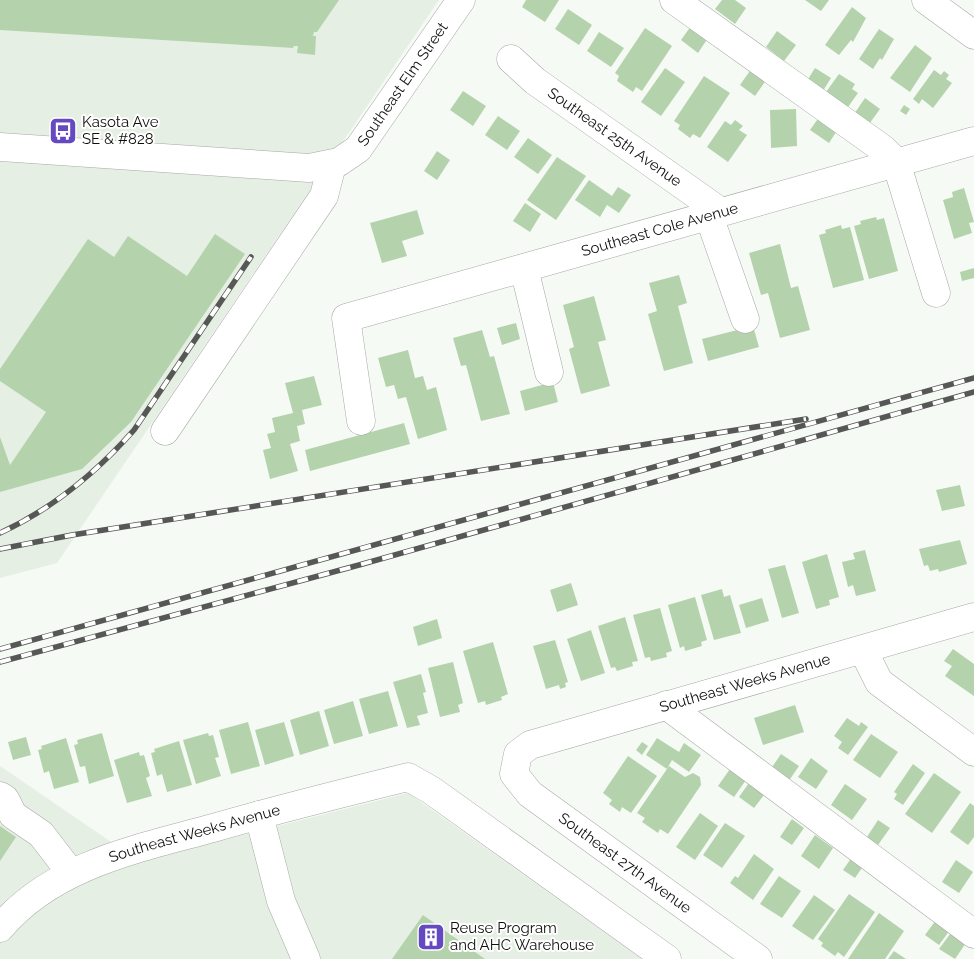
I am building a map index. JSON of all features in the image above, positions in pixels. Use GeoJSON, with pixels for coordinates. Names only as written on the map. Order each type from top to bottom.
{"type":"FeatureCollection","features":[{"type":"Feature","properties":{"kind":"street","name":"Southeast Elm Street"},"geometry":{"type":"LineString","coordinates":[[336,163],[358,150],[461,0]]}},
{"type":"Feature","properties":{"kind":"street"},"geometry":{"type":"LineString","coordinates":[[674,0],[883,149],[896,162],[936,294]]}},
{"type":"Feature","properties":{"kind":"street"},"geometry":{"type":"LineString","coordinates":[[926,0],[974,35]]}},
{"type":"Feature","properties":{"kind":"street","name":"Southeast 25th Avenue"},"geometry":{"type":"LineString","coordinates":[[511,58],[535,81],[715,214]]}},
{"type":"Feature","properties":{"kind":"street","name":"Southeast Cole Avenue"},"geometry":{"type":"LineString","coordinates":[[361,421],[346,318],[974,141]]}},
{"type":"Feature","properties":{"kind":"street"},"geometry":{"type":"LineString","coordinates":[[0,147],[309,168],[336,163]]}},
{"type":"Feature","properties":{"kind":"street"},"geometry":{"type":"LineString","coordinates":[[166,431],[324,196],[336,163]]}},
{"type":"Feature","properties":{"kind":"street"},"geometry":{"type":"LineString","coordinates":[[715,214],[745,319]]}},
{"type":"Feature","properties":{"kind":"street"},"geometry":{"type":"LineString","coordinates":[[524,268],[549,372]]}},
{"type":"Feature","properties":{"kind":"street","name":"Southeast Weeks Avenue"},"geometry":{"type":"LineString","coordinates":[[518,754],[530,745],[974,617]]}},
{"type":"Feature","properties":{"kind":"street"},"geometry":{"type":"LineString","coordinates":[[863,650],[879,682],[974,752]]}},
{"type":"Feature","properties":{"kind":"street"},"geometry":{"type":"LineString","coordinates":[[666,706],[974,934]]}},
{"type":"Feature","properties":{"kind":"street","name":"Southeast 27th Avenue"},"geometry":{"type":"LineString","coordinates":[[518,754],[514,774],[530,794],[758,959]]}},
{"type":"Feature","properties":{"kind":"street","name":"Southeast Weeks Avenue"},"geometry":{"type":"LineString","coordinates":[[0,928],[20,907],[71,873],[103,859],[258,815],[408,777],[430,790],[667,959]]}},
{"type":"Feature","properties":{"kind":"street"},"geometry":{"type":"LineString","coordinates":[[0,796],[5,799],[13,815],[41,834],[71,873]]}},
{"type":"Feature","properties":{"kind":"street"},"geometry":{"type":"LineString","coordinates":[[258,815],[281,901],[303,957],[306,959]]}},
{"type":"Feature","properties":{"kind":"shaded area"},"geometry":{"type":"Polygon","coordinates":[[[0,0],[439,0],[57,563],[0,578],[0,0]]]}},
{"type":"Feature","properties":{"kind":"shaded area"},"geometry":{"type":"Polygon","coordinates":[[[0,766],[139,861],[408,793],[642,959],[0,959],[0,766]]]}},
{"type":"Feature","properties":{"kind":"building"},"geometry":{"type":"Polygon","coordinates":[[[0,0],[339,0],[317,32],[314,32],[313,36],[316,36],[315,55],[297,53],[298,46],[293,48],[0,30],[0,0]]]}},
{"type":"Feature","properties":{"kind":"building"},"geometry":{"type":"Polygon","coordinates":[[[526,0],[559,0],[545,22],[522,7],[526,0]]]}},
{"type":"Feature","properties":{"kind":"building"},"geometry":{"type":"Polygon","coordinates":[[[722,0],[735,0],[746,8],[735,24],[715,9],[722,0]]]}},
{"type":"Feature","properties":{"kind":"building"},"geometry":{"type":"Polygon","coordinates":[[[805,0],[829,0],[821,11],[805,0]]]}},
{"type":"Feature","properties":{"kind":"building"},"geometry":{"type":"Polygon","coordinates":[[[852,7],[866,18],[853,42],[851,40],[839,55],[825,45],[852,7]]]}},
{"type":"Feature","properties":{"kind":"building"},"geometry":{"type":"Polygon","coordinates":[[[568,9],[592,25],[579,45],[555,29],[568,9]]]}},
{"type":"Feature","properties":{"kind":"building"},"geometry":{"type":"Polygon","coordinates":[[[691,26],[708,38],[698,53],[681,40],[691,26]]]}},
{"type":"Feature","properties":{"kind":"building"},"geometry":{"type":"Polygon","coordinates":[[[645,28],[672,46],[642,91],[636,87],[633,92],[617,81],[619,76],[615,73],[645,28]]]}},
{"type":"Feature","properties":{"kind":"building"},"geometry":{"type":"Polygon","coordinates":[[[879,29],[894,39],[882,60],[880,58],[873,69],[859,59],[879,29]]]}},
{"type":"Feature","properties":{"kind":"building"},"geometry":{"type":"Polygon","coordinates":[[[777,31],[796,45],[784,61],[766,47],[777,31]]]}},
{"type":"Feature","properties":{"kind":"building"},"geometry":{"type":"Polygon","coordinates":[[[599,32],[624,48],[611,67],[587,51],[599,32]]]}},
{"type":"Feature","properties":{"kind":"building"},"geometry":{"type":"Polygon","coordinates":[[[915,45],[932,58],[910,92],[890,78],[915,45]]]}},
{"type":"Feature","properties":{"kind":"building"},"geometry":{"type":"Polygon","coordinates":[[[665,68],[685,82],[661,116],[641,102],[665,68]]]}},
{"type":"Feature","properties":{"kind":"building"},"geometry":{"type":"Polygon","coordinates":[[[752,68],[767,79],[755,96],[740,85],[752,68]]]}},
{"type":"Feature","properties":{"kind":"building"},"geometry":{"type":"Polygon","coordinates":[[[815,68],[831,78],[821,94],[805,84],[815,68]]]}},
{"type":"Feature","properties":{"kind":"building"},"geometry":{"type":"Polygon","coordinates":[[[934,70],[941,75],[944,71],[949,75],[946,79],[952,83],[933,108],[922,99],[919,104],[913,99],[934,70]]]}},
{"type":"Feature","properties":{"kind":"building"},"geometry":{"type":"Polygon","coordinates":[[[839,74],[855,84],[852,89],[858,93],[848,107],[826,92],[839,74]]]}},
{"type":"Feature","properties":{"kind":"building"},"geometry":{"type":"Polygon","coordinates":[[[704,76],[730,93],[700,138],[693,134],[690,138],[678,129],[680,125],[674,121],[704,76]]]}},
{"type":"Feature","properties":{"kind":"building"},"geometry":{"type":"Polygon","coordinates":[[[463,91],[486,106],[473,126],[450,110],[463,91]]]}},
{"type":"Feature","properties":{"kind":"building"},"geometry":{"type":"Polygon","coordinates":[[[865,98],[880,109],[867,127],[852,117],[865,98]]]}},
{"type":"Feature","properties":{"kind":"building"},"geometry":{"type":"Polygon","coordinates":[[[904,105],[910,109],[906,115],[900,111],[904,105]]]}},
{"type":"Feature","properties":{"kind":"building"},"geometry":{"type":"Polygon","coordinates":[[[796,109],[797,146],[771,148],[770,110],[796,109]]]}},
{"type":"Feature","properties":{"kind":"building"},"geometry":{"type":"Polygon","coordinates":[[[822,113],[840,126],[829,143],[810,130],[822,113]]]}},
{"type":"Feature","properties":{"kind":"building"},"geometry":{"type":"Polygon","coordinates":[[[498,116],[520,131],[507,150],[485,135],[498,116]]]}},
{"type":"Feature","properties":{"kind":"building"},"geometry":{"type":"Polygon","coordinates":[[[735,120],[743,126],[739,130],[747,135],[728,162],[707,147],[725,121],[731,125],[735,120]]]}},
{"type":"Feature","properties":{"kind":"building"},"geometry":{"type":"Polygon","coordinates":[[[528,138],[552,155],[538,174],[514,157],[528,138]]]}},
{"type":"Feature","properties":{"kind":"building"},"geometry":{"type":"Polygon","coordinates":[[[437,151],[450,160],[437,180],[424,171],[437,151]]]}},
{"type":"Feature","properties":{"kind":"building"},"geometry":{"type":"Polygon","coordinates":[[[557,157],[586,176],[556,220],[527,200],[557,157]]]}},
{"type":"Feature","properties":{"kind":"building"},"geometry":{"type":"Polygon","coordinates":[[[589,180],[612,196],[618,187],[631,195],[619,213],[607,205],[600,217],[575,200],[589,180]]]}},
{"type":"Feature","properties":{"kind":"building"},"geometry":{"type":"Polygon","coordinates":[[[964,188],[974,222],[969,223],[972,233],[954,239],[943,200],[953,197],[952,192],[964,188]]]}},
{"type":"Feature","properties":{"kind":"building"},"geometry":{"type":"Polygon","coordinates":[[[525,203],[541,214],[530,232],[513,221],[525,203]]]}},
{"type":"Feature","properties":{"kind":"building"},"geometry":{"type":"Polygon","coordinates":[[[417,210],[424,234],[402,241],[407,256],[382,263],[370,223],[417,210]]]}},
{"type":"Feature","properties":{"kind":"building"},"geometry":{"type":"Polygon","coordinates":[[[876,217],[877,220],[884,218],[898,271],[869,279],[854,226],[861,224],[860,221],[876,217]]]}},
{"type":"Feature","properties":{"kind":"building"},"geometry":{"type":"Polygon","coordinates":[[[841,225],[842,229],[850,227],[864,280],[833,288],[819,235],[826,233],[825,230],[841,225]]]}},
{"type":"Feature","properties":{"kind":"building"},"geometry":{"type":"Polygon","coordinates":[[[215,234],[245,254],[131,422],[82,469],[0,492],[0,437],[10,465],[46,412],[0,381],[0,369],[88,239],[114,257],[128,236],[187,276],[215,234]]]}},
{"type":"Feature","properties":{"kind":"building"},"geometry":{"type":"Polygon","coordinates":[[[780,244],[791,288],[798,286],[810,330],[780,338],[768,293],[761,295],[749,253],[780,244]]]}},
{"type":"Feature","properties":{"kind":"building"},"geometry":{"type":"Polygon","coordinates":[[[974,268],[974,278],[962,281],[960,272],[974,268]]]}},
{"type":"Feature","properties":{"kind":"building"},"geometry":{"type":"Polygon","coordinates":[[[679,275],[687,303],[678,306],[693,363],[664,371],[648,314],[657,311],[649,283],[679,275]]]}},
{"type":"Feature","properties":{"kind":"building"},"geometry":{"type":"Polygon","coordinates":[[[594,296],[606,340],[598,342],[610,386],[581,394],[569,349],[574,347],[563,305],[594,296]]]}},
{"type":"Feature","properties":{"kind":"building"},"geometry":{"type":"Polygon","coordinates":[[[516,323],[520,339],[502,345],[497,328],[516,323]]]}},
{"type":"Feature","properties":{"kind":"building"},"geometry":{"type":"Polygon","coordinates":[[[753,326],[759,347],[708,361],[702,339],[753,326]]]}},
{"type":"Feature","properties":{"kind":"building"},"geometry":{"type":"Polygon","coordinates":[[[482,330],[490,357],[494,356],[510,414],[481,421],[466,365],[461,366],[453,338],[482,330]]]}},
{"type":"Feature","properties":{"kind":"building"},"geometry":{"type":"Polygon","coordinates":[[[408,350],[415,378],[423,376],[427,390],[436,387],[447,430],[418,439],[406,397],[398,399],[394,385],[386,387],[378,358],[408,350]]]}},
{"type":"Feature","properties":{"kind":"building"},"geometry":{"type":"Polygon","coordinates":[[[314,376],[322,405],[302,410],[305,424],[297,426],[300,441],[290,444],[298,471],[270,479],[263,450],[271,448],[267,434],[275,432],[272,418],[293,413],[285,383],[314,376]]]}},
{"type":"Feature","properties":{"kind":"building"},"geometry":{"type":"Polygon","coordinates":[[[553,382],[558,402],[525,411],[520,391],[553,382]]]}},
{"type":"Feature","properties":{"kind":"building"},"geometry":{"type":"Polygon","coordinates":[[[404,423],[410,444],[310,471],[305,450],[404,423]]]}},
{"type":"Feature","properties":{"kind":"building"},"geometry":{"type":"Polygon","coordinates":[[[960,485],[965,506],[942,511],[936,490],[960,485]]]}},
{"type":"Feature","properties":{"kind":"building"},"geometry":{"type":"Polygon","coordinates":[[[960,540],[967,564],[939,572],[938,569],[930,571],[928,565],[924,566],[919,549],[960,540]]]}},
{"type":"Feature","properties":{"kind":"building"},"geometry":{"type":"Polygon","coordinates":[[[865,550],[876,591],[856,596],[853,585],[848,587],[842,562],[855,559],[853,553],[865,550]]]}},
{"type":"Feature","properties":{"kind":"building"},"geometry":{"type":"Polygon","coordinates":[[[827,554],[839,597],[829,600],[830,605],[816,609],[802,562],[827,554]]]}},
{"type":"Feature","properties":{"kind":"building"},"geometry":{"type":"Polygon","coordinates":[[[785,565],[799,613],[782,618],[768,569],[785,565]]]}},
{"type":"Feature","properties":{"kind":"building"},"geometry":{"type":"Polygon","coordinates":[[[571,583],[578,605],[557,612],[550,590],[571,583]]]}},
{"type":"Feature","properties":{"kind":"building"},"geometry":{"type":"Polygon","coordinates":[[[722,589],[724,597],[730,595],[741,633],[714,640],[701,595],[722,589]]]}},
{"type":"Feature","properties":{"kind":"building"},"geometry":{"type":"Polygon","coordinates":[[[695,597],[707,640],[701,642],[702,646],[685,651],[684,646],[680,648],[668,605],[695,597]]]}},
{"type":"Feature","properties":{"kind":"building"},"geometry":{"type":"Polygon","coordinates":[[[762,598],[769,621],[746,628],[739,605],[762,598]]]}},
{"type":"Feature","properties":{"kind":"building"},"geometry":{"type":"Polygon","coordinates":[[[660,608],[672,651],[666,653],[667,657],[651,661],[650,657],[645,658],[633,615],[660,608]]]}},
{"type":"Feature","properties":{"kind":"building"},"geometry":{"type":"Polygon","coordinates":[[[625,617],[638,661],[632,662],[633,666],[617,671],[615,667],[611,668],[598,626],[625,617]]]}},
{"type":"Feature","properties":{"kind":"building"},"geometry":{"type":"Polygon","coordinates":[[[437,619],[442,638],[418,646],[413,627],[437,619]]]}},
{"type":"Feature","properties":{"kind":"building"},"geometry":{"type":"Polygon","coordinates":[[[591,630],[605,673],[581,681],[567,639],[591,630]]]}},
{"type":"Feature","properties":{"kind":"building"},"geometry":{"type":"Polygon","coordinates":[[[555,640],[568,682],[565,683],[566,687],[560,689],[559,685],[546,689],[533,646],[555,640]]]}},
{"type":"Feature","properties":{"kind":"building"},"geometry":{"type":"Polygon","coordinates":[[[493,642],[508,694],[501,697],[502,700],[486,705],[485,701],[478,703],[463,651],[493,642]]]}},
{"type":"Feature","properties":{"kind":"building"},"geometry":{"type":"Polygon","coordinates":[[[953,649],[974,664],[974,696],[945,676],[952,666],[944,661],[953,649]]]}},
{"type":"Feature","properties":{"kind":"building"},"geometry":{"type":"Polygon","coordinates":[[[453,662],[463,703],[458,705],[460,712],[440,717],[428,668],[453,662]]]}},
{"type":"Feature","properties":{"kind":"building"},"geometry":{"type":"Polygon","coordinates":[[[421,674],[426,692],[423,693],[428,713],[417,716],[420,725],[407,728],[393,682],[421,674]]]}},
{"type":"Feature","properties":{"kind":"building"},"geometry":{"type":"Polygon","coordinates":[[[388,691],[398,726],[369,734],[359,699],[388,691]]]}},
{"type":"Feature","properties":{"kind":"building"},"geometry":{"type":"Polygon","coordinates":[[[353,701],[363,736],[334,744],[324,710],[353,701]]]}},
{"type":"Feature","properties":{"kind":"building"},"geometry":{"type":"Polygon","coordinates":[[[795,705],[804,732],[763,745],[754,718],[795,705]]]}},
{"type":"Feature","properties":{"kind":"building"},"geometry":{"type":"Polygon","coordinates":[[[319,711],[329,746],[300,755],[290,720],[319,711]]]}},
{"type":"Feature","properties":{"kind":"building"},"geometry":{"type":"Polygon","coordinates":[[[847,718],[859,726],[861,722],[868,727],[848,755],[838,748],[842,742],[834,736],[847,718]]]}},
{"type":"Feature","properties":{"kind":"building"},"geometry":{"type":"Polygon","coordinates":[[[248,722],[260,766],[231,774],[219,730],[248,722]]]}},
{"type":"Feature","properties":{"kind":"building"},"geometry":{"type":"Polygon","coordinates":[[[284,722],[294,756],[265,765],[255,730],[284,722]]]}},
{"type":"Feature","properties":{"kind":"building"},"geometry":{"type":"Polygon","coordinates":[[[102,733],[114,776],[89,784],[85,766],[80,767],[74,745],[78,744],[77,740],[102,733]]]}},
{"type":"Feature","properties":{"kind":"building"},"geometry":{"type":"Polygon","coordinates":[[[208,733],[209,736],[213,735],[219,757],[215,758],[221,776],[196,784],[183,740],[208,733]]]}},
{"type":"Feature","properties":{"kind":"building"},"geometry":{"type":"Polygon","coordinates":[[[871,734],[898,752],[880,778],[853,760],[871,734]]]}},
{"type":"Feature","properties":{"kind":"building"},"geometry":{"type":"Polygon","coordinates":[[[26,737],[31,755],[13,760],[8,742],[26,737]]]}},
{"type":"Feature","properties":{"kind":"building"},"geometry":{"type":"Polygon","coordinates":[[[66,738],[79,782],[54,789],[49,771],[44,773],[38,750],[42,749],[41,746],[66,738]]]}},
{"type":"Feature","properties":{"kind":"building"},"geometry":{"type":"Polygon","coordinates":[[[657,738],[679,752],[684,743],[701,755],[689,772],[672,760],[667,769],[646,755],[657,738]]]}},
{"type":"Feature","properties":{"kind":"building"},"geometry":{"type":"Polygon","coordinates":[[[179,741],[192,785],[167,792],[162,774],[157,776],[151,753],[155,752],[154,749],[179,741]]]}},
{"type":"Feature","properties":{"kind":"building"},"geometry":{"type":"Polygon","coordinates":[[[642,742],[648,746],[642,755],[636,750],[642,742]]]}},
{"type":"Feature","properties":{"kind":"building"},"geometry":{"type":"Polygon","coordinates":[[[139,752],[140,756],[144,755],[150,776],[146,778],[152,796],[127,803],[114,760],[139,752]]]}},
{"type":"Feature","properties":{"kind":"building"},"geometry":{"type":"Polygon","coordinates":[[[781,754],[799,766],[786,785],[768,773],[781,754]]]}},
{"type":"Feature","properties":{"kind":"building"},"geometry":{"type":"Polygon","coordinates":[[[628,756],[657,776],[631,813],[622,807],[620,812],[609,804],[612,800],[603,793],[628,756]]]}},
{"type":"Feature","properties":{"kind":"building"},"geometry":{"type":"Polygon","coordinates":[[[811,758],[828,771],[816,789],[798,777],[811,758]]]}},
{"type":"Feature","properties":{"kind":"building"},"geometry":{"type":"Polygon","coordinates":[[[913,764],[925,773],[903,805],[894,799],[897,794],[894,792],[913,764]]]}},
{"type":"Feature","properties":{"kind":"building"},"geometry":{"type":"Polygon","coordinates":[[[669,766],[685,777],[693,773],[700,777],[701,785],[668,834],[660,829],[658,833],[642,822],[645,818],[637,813],[669,766]]]}},
{"type":"Feature","properties":{"kind":"building"},"geometry":{"type":"Polygon","coordinates":[[[730,769],[746,780],[734,797],[718,786],[730,769]]]}},
{"type":"Feature","properties":{"kind":"building"},"geometry":{"type":"Polygon","coordinates":[[[934,773],[961,792],[932,833],[905,814],[934,773]]]}},
{"type":"Feature","properties":{"kind":"building"},"geometry":{"type":"Polygon","coordinates":[[[751,780],[767,791],[754,808],[739,797],[751,780]]]}},
{"type":"Feature","properties":{"kind":"building"},"geometry":{"type":"Polygon","coordinates":[[[845,784],[867,799],[852,820],[831,805],[845,784]]]}},
{"type":"Feature","properties":{"kind":"building"},"geometry":{"type":"Polygon","coordinates":[[[970,803],[974,806],[974,837],[968,845],[950,832],[970,803]]]}},
{"type":"Feature","properties":{"kind":"building"},"geometry":{"type":"Polygon","coordinates":[[[700,813],[718,826],[695,860],[676,847],[700,813]]]}},
{"type":"Feature","properties":{"kind":"building"},"geometry":{"type":"Polygon","coordinates":[[[792,819],[804,828],[792,845],[780,837],[792,819]]]}},
{"type":"Feature","properties":{"kind":"building"},"geometry":{"type":"Polygon","coordinates":[[[878,820],[890,828],[878,845],[867,837],[878,820]]]}},
{"type":"Feature","properties":{"kind":"building"},"geometry":{"type":"Polygon","coordinates":[[[725,823],[745,836],[722,868],[703,855],[725,823]]]}},
{"type":"Feature","properties":{"kind":"building"},"geometry":{"type":"Polygon","coordinates":[[[0,826],[16,837],[0,861],[0,826]]]}},
{"type":"Feature","properties":{"kind":"building"},"geometry":{"type":"Polygon","coordinates":[[[815,835],[833,848],[819,869],[801,856],[815,835]]]}},
{"type":"Feature","properties":{"kind":"building"},"geometry":{"type":"Polygon","coordinates":[[[754,854],[774,869],[753,900],[730,883],[735,876],[738,878],[754,854]]]}},
{"type":"Feature","properties":{"kind":"building"},"geometry":{"type":"Polygon","coordinates":[[[854,854],[866,862],[855,878],[843,870],[854,854]]]}},
{"type":"Feature","properties":{"kind":"building"},"geometry":{"type":"Polygon","coordinates":[[[956,860],[973,872],[959,893],[942,882],[956,860]]]}},
{"type":"Feature","properties":{"kind":"building"},"geometry":{"type":"Polygon","coordinates":[[[779,876],[801,891],[782,918],[760,904],[779,876]]]}},
{"type":"Feature","properties":{"kind":"building"},"geometry":{"type":"Polygon","coordinates":[[[849,894],[875,912],[844,957],[838,952],[835,956],[821,946],[823,943],[818,939],[849,894]]]}},
{"type":"Feature","properties":{"kind":"building"},"geometry":{"type":"Polygon","coordinates":[[[814,895],[835,910],[813,940],[792,926],[814,895]]]}},
{"type":"Feature","properties":{"kind":"building"},"geometry":{"type":"Polygon","coordinates":[[[879,913],[904,931],[885,959],[848,959],[879,913]]]}},
{"type":"Feature","properties":{"kind":"building","name":"Reuse Program and AHC Warehouse"},"geometry":{"type":"Polygon","coordinates":[[[423,915],[485,959],[392,959],[423,915]]]}},
{"type":"Feature","properties":{"kind":"building"},"geometry":{"type":"Polygon","coordinates":[[[936,920],[950,930],[939,945],[925,935],[936,920]]]}},
{"type":"Feature","properties":{"kind":"building"},"geometry":{"type":"Polygon","coordinates":[[[953,930],[968,940],[955,959],[939,949],[953,930]]]}},
{"type":"Feature","properties":{"kind":"building"},"geometry":{"type":"Polygon","coordinates":[[[894,951],[906,959],[888,959],[894,951]]]}},
{"type":"Feature","properties":{"kind":"railway"},"geometry":{"type":"LineString","coordinates":[[0,533],[38,513],[72,489],[104,461],[134,430],[251,257]]}},
{"type":"Feature","properties":{"kind":"railway"},"geometry":{"type":"LineString","coordinates":[[0,649],[974,378]]}},
{"type":"Feature","properties":{"kind":"railway"},"geometry":{"type":"LineString","coordinates":[[0,662],[359,565],[974,392]]}},
{"type":"Feature","properties":{"kind":"railway"},"geometry":{"type":"LineString","coordinates":[[0,549],[72,535],[806,419]]}},
{"type":"Feature","properties":{"kind":"place","name":"Kasota Ave SE & #828"},"geometry":{"type":"Point","coordinates":[63,131]}},
{"type":"Feature","properties":{"kind":"place","name":"Reuse Program and AHC Warehouse"},"geometry":{"type":"Point","coordinates":[431,937]}}]}
